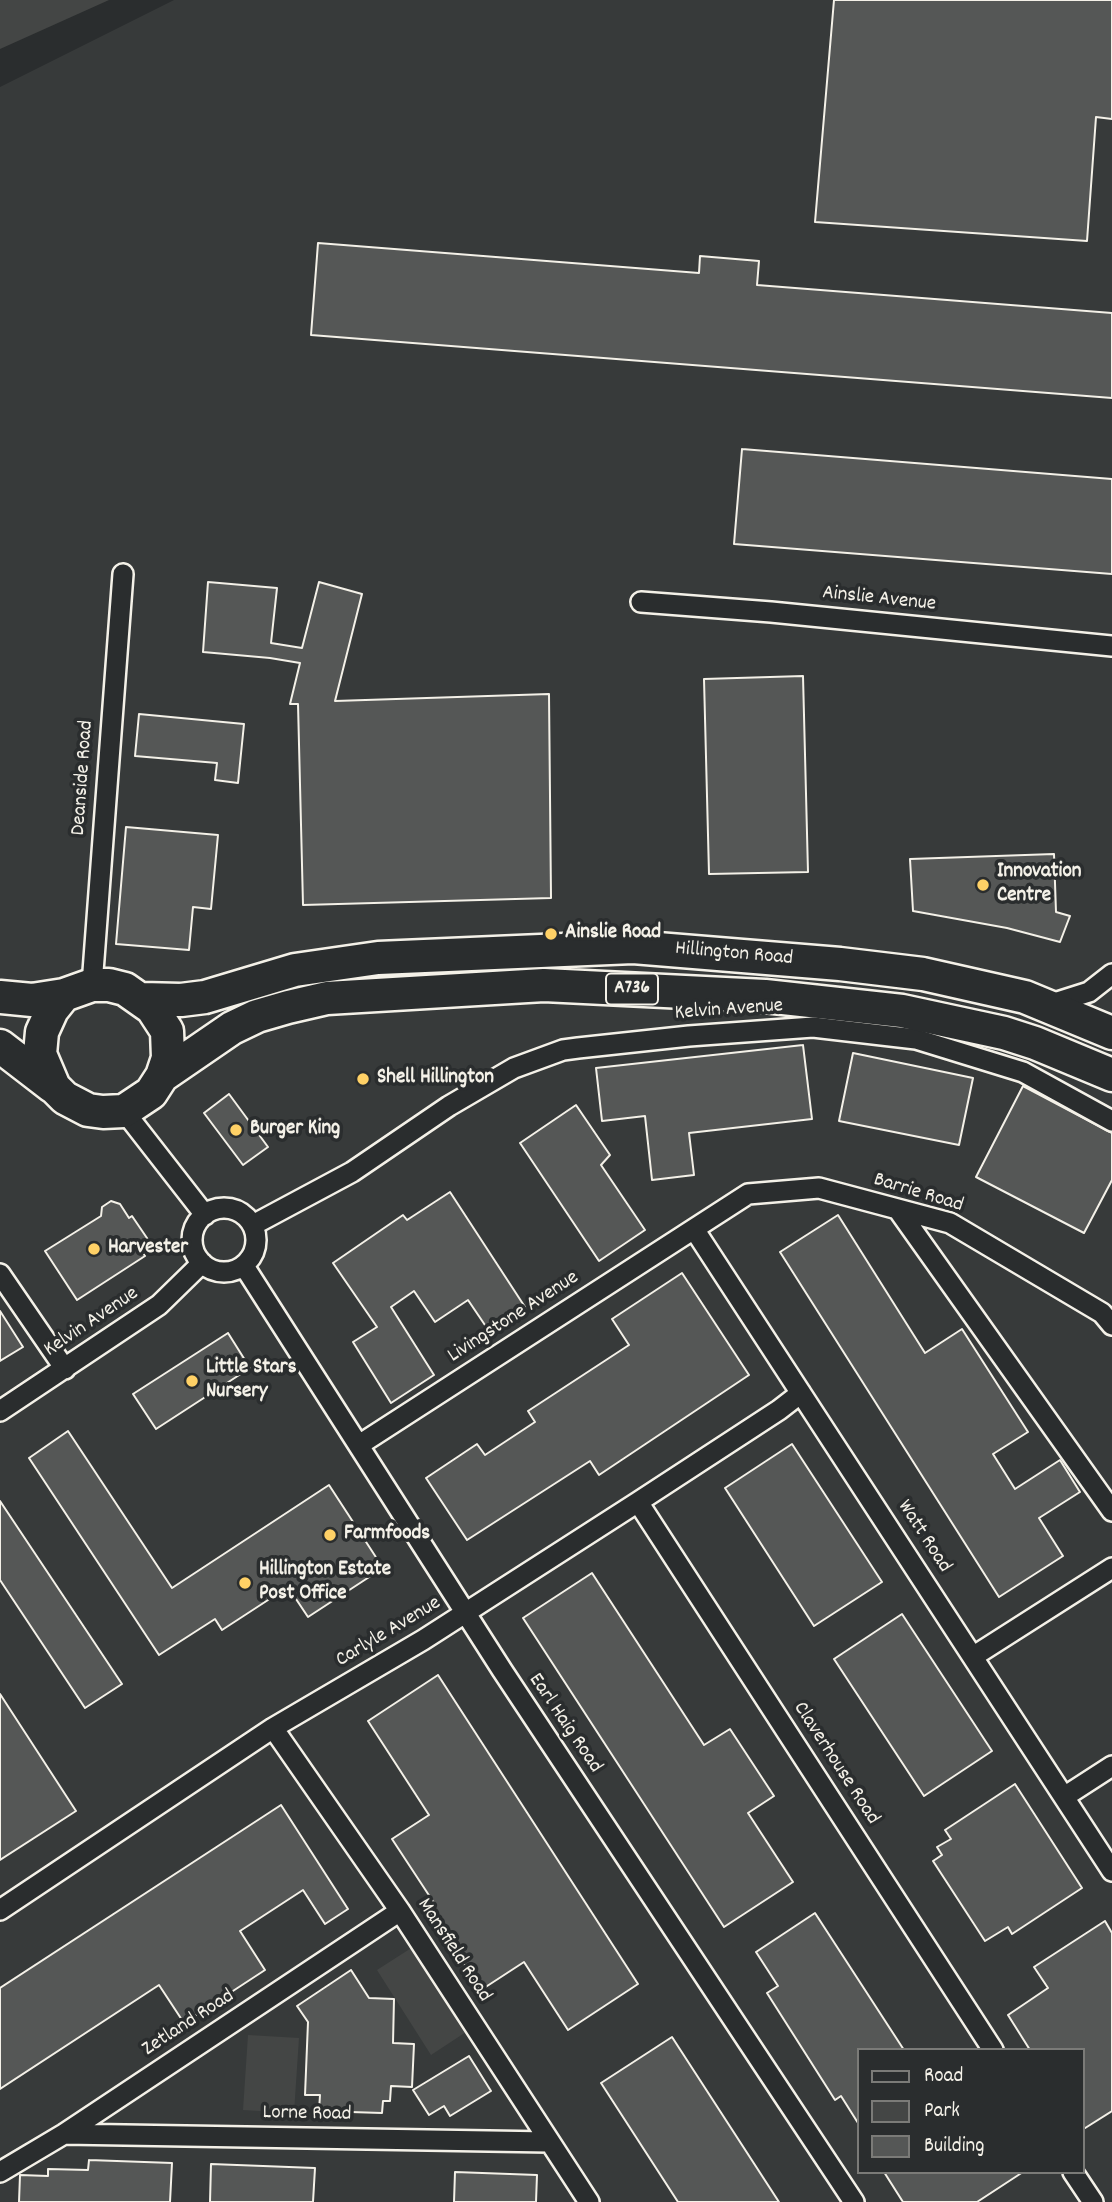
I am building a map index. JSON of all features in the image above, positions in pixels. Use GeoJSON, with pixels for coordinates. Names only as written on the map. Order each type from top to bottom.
{"type":"FeatureCollection","features":[{"type":"Feature","properties":{"kind":"main road","name":"Hillington Road"},"geometry":{"type":"LineString","coordinates":[[142,999],[181,1000],[205,997],[295,970],[378,958],[633,947],[840,964],[923,974],[1025,997],[1112,1033]]}},
{"type":"Feature","properties":{"kind":"main road","name":"A736"},"geometry":{"type":"LineString","coordinates":[[0,997],[32,1000],[109,985],[125,989],[152,1008],[167,1031],[168,1058],[162,1076],[151,1093],[124,1111]]}},
{"type":"Feature","properties":{"kind":"main road","name":"Hillington Road"},"geometry":{"type":"LineString","coordinates":[[162,1076],[232,1028],[257,1016],[288,1007],[349,996],[544,985],[765,996],[902,1011],[1004,1033],[1112,1075]]}},
{"type":"Feature","properties":{"kind":"main road"},"geometry":{"type":"LineString","coordinates":[[54,1087],[45,1068],[40,1042],[46,1021],[78,990]]}},
{"type":"Feature","properties":{"kind":"main road"},"geometry":{"type":"LineString","coordinates":[[0,1046],[65,1098],[88,1110],[124,1111]]}},
{"type":"Feature","properties":{"kind":"street","name":"Deanside Road"},"geometry":{"type":"LineString","coordinates":[[78,990],[123,574]]}},
{"type":"Feature","properties":{"kind":"street","name":"Ainslie Avenue"},"geometry":{"type":"LineString","coordinates":[[641,602],[771,612],[1112,646]]}},
{"type":"Feature","properties":{"kind":"street"},"geometry":{"type":"LineString","coordinates":[[1047,1005],[1089,992],[1112,974]]}},
{"type":"Feature","properties":{"kind":"street","name":"Kelvin Avenue"},"geometry":{"type":"LineString","coordinates":[[253,1225],[352,1172],[449,1106],[514,1068],[563,1050],[688,1036],[813,1027],[916,1039],[1023,1072],[1112,1121]]}},
{"type":"Feature","properties":{"kind":"street"},"geometry":{"type":"LineString","coordinates":[[124,1111],[205,1214]]}},
{"type":"Feature","properties":{"kind":"street","name":"Barrie Road"},"geometry":{"type":"LineString","coordinates":[[694,1228],[748,1194],[819,1188],[950,1223],[1102,1313],[1112,1325]]}},
{"type":"Feature","properties":{"kind":"street"},"geometry":{"type":"LineString","coordinates":[[219,1208],[227,1208],[237,1211],[253,1225],[256,1246],[250,1261],[228,1273],[219,1272],[202,1263],[196,1256],[192,1238],[194,1229],[205,1214],[219,1208]]}},
{"type":"Feature","properties":{"kind":"street"},"geometry":{"type":"LineString","coordinates":[[899,1211],[1112,1511]]}},
{"type":"Feature","properties":{"kind":"street","name":"Watt Road"},"geometry":{"type":"LineString","coordinates":[[694,1228],[1112,1871]]}},
{"type":"Feature","properties":{"kind":"street","name":"Livingstone Avenue"},"geometry":{"type":"LineString","coordinates":[[359,1445],[694,1228]]}},
{"type":"Feature","properties":{"kind":"street","name":"Kelvin Avenue"},"geometry":{"type":"LineString","coordinates":[[0,1411],[159,1305],[202,1263]]}},
{"type":"Feature","properties":{"kind":"street","name":"Earl Haig Road"},"geometry":{"type":"LineString","coordinates":[[244,1266],[502,1670],[854,2202]]}},
{"type":"Feature","properties":{"kind":"street"},"geometry":{"type":"LineString","coordinates":[[0,1274],[65,1369]]}},
{"type":"Feature","properties":{"kind":"street","name":"Carlyle Avenue"},"geometry":{"type":"LineString","coordinates":[[0,1910],[273,1728],[467,1612],[779,1410],[801,1393]]}},
{"type":"Feature","properties":{"kind":"street","name":"Claverhouse Road"},"geometry":{"type":"LineString","coordinates":[[638,1502],[992,2048]]}},
{"type":"Feature","properties":{"kind":"street"},"geometry":{"type":"LineString","coordinates":[[974,1656],[1112,1567]]}},
{"type":"Feature","properties":{"kind":"street","name":"Mansfield Road"},"geometry":{"type":"LineString","coordinates":[[273,1728],[400,1911],[589,2202]]}},
{"type":"Feature","properties":{"kind":"street"},"geometry":{"type":"LineString","coordinates":[[1063,1797],[1112,1766]]}},
{"type":"Feature","properties":{"kind":"street","name":"Zetland Road"},"geometry":{"type":"LineString","coordinates":[[0,2172],[64,2134],[400,1911]]}},
{"type":"Feature","properties":{"kind":"street","name":"Lorne Road"},"geometry":{"type":"LineString","coordinates":[[64,2134],[549,2142]]}},
{"type":"Feature","properties":{"kind":"street"},"geometry":{"type":"LineString","coordinates":[[1074,2174],[1093,2202]]}},
{"type":"Feature","properties":{"kind":"shaded area"},"geometry":{"type":"Polygon","coordinates":[[[174,0],[1112,0],[1112,2202],[0,2202],[0,87],[174,0]]]}},
{"type":"Feature","properties":{"kind":"green space"},"geometry":{"type":"Polygon","coordinates":[[[0,0],[109,0],[0,49],[0,0]]]}},
{"type":"Feature","properties":{"kind":"green space"},"geometry":{"type":"Polygon","coordinates":[[[416,1945],[469,2030],[431,2055],[377,1970],[416,1945]]]}},
{"type":"Feature","properties":{"kind":"green space"},"geometry":{"type":"Polygon","coordinates":[[[248,2035],[299,2038],[294,2113],[243,2110],[248,2035]]]}},
{"type":"Feature","properties":{"kind":"building"},"geometry":{"type":"Polygon","coordinates":[[[834,0],[1112,0],[1112,119],[1096,117],[1087,241],[815,222],[834,0]]]}},
{"type":"Feature","properties":{"kind":"building"},"geometry":{"type":"Polygon","coordinates":[[[318,243],[699,273],[700,256],[759,261],[757,285],[1112,313],[1112,398],[311,335],[318,243]]]}},
{"type":"Feature","properties":{"kind":"building"},"geometry":{"type":"Polygon","coordinates":[[[742,449],[1112,479],[1112,574],[734,544],[742,449]]]}},
{"type":"Feature","properties":{"kind":"building"},"geometry":{"type":"Polygon","coordinates":[[[208,582],[277,588],[271,643],[302,648],[319,582],[362,594],[335,701],[549,694],[551,898],[303,905],[298,704],[290,704],[300,663],[203,652],[208,582]]]}},
{"type":"Feature","properties":{"kind":"building"},"geometry":{"type":"Polygon","coordinates":[[[803,676],[808,872],[709,874],[704,679],[803,676]]]}},
{"type":"Feature","properties":{"kind":"building"},"geometry":{"type":"Polygon","coordinates":[[[139,714],[244,724],[238,783],[215,780],[217,763],[135,756],[139,714]]]}},
{"type":"Feature","properties":{"kind":"building"},"geometry":{"type":"Polygon","coordinates":[[[126,827],[218,835],[211,909],[193,907],[189,950],[116,944],[126,827]]]}},
{"type":"Feature","properties":{"kind":"building","name":"Innovation Centre"},"geometry":{"type":"Polygon","coordinates":[[[1054,854],[1056,912],[1070,916],[1060,942],[1007,928],[913,911],[910,859],[1054,854]]]}},
{"type":"Feature","properties":{"kind":"building"},"geometry":{"type":"Polygon","coordinates":[[[803,1045],[812,1119],[689,1133],[694,1175],[652,1180],[645,1116],[602,1121],[596,1068],[803,1045]]]}},
{"type":"Feature","properties":{"kind":"building"},"geometry":{"type":"Polygon","coordinates":[[[853,1053],[973,1078],[959,1145],[839,1121],[853,1053]]]}},
{"type":"Feature","properties":{"kind":"building"},"geometry":{"type":"Polygon","coordinates":[[[1023,1086],[1112,1133],[1112,1180],[1084,1233],[976,1177],[1023,1086]]]}},
{"type":"Feature","properties":{"kind":"building","name":"Burger King"},"geometry":{"type":"Polygon","coordinates":[[[229,1094],[268,1147],[243,1165],[204,1113],[229,1094]]]}},
{"type":"Feature","properties":{"kind":"building"},"geometry":{"type":"Polygon","coordinates":[[[576,1105],[610,1155],[601,1165],[645,1230],[599,1261],[520,1143],[576,1105]]]}},
{"type":"Feature","properties":{"kind":"building"},"geometry":{"type":"Polygon","coordinates":[[[450,1192],[525,1307],[489,1331],[468,1300],[435,1322],[414,1291],[391,1307],[434,1375],[391,1403],[353,1342],[377,1327],[333,1263],[403,1215],[407,1220],[450,1192]]]}},
{"type":"Feature","properties":{"kind":"building","name":"Harvester"},"geometry":{"type":"Polygon","coordinates":[[[111,1201],[120,1204],[129,1218],[132,1216],[149,1241],[139,1247],[145,1256],[77,1300],[45,1251],[101,1216],[102,1207],[111,1201]]]}},
{"type":"Feature","properties":{"kind":"building"},"geometry":{"type":"Polygon","coordinates":[[[838,1215],[925,1353],[962,1329],[1028,1432],[993,1454],[1015,1489],[1060,1460],[1080,1492],[1039,1518],[1063,1556],[999,1597],[780,1252],[838,1215]]]}},
{"type":"Feature","properties":{"kind":"building"},"geometry":{"type":"Polygon","coordinates":[[[682,1273],[749,1375],[599,1475],[590,1461],[467,1540],[426,1478],[477,1444],[485,1455],[535,1422],[528,1411],[629,1345],[612,1319],[682,1273]]]}},
{"type":"Feature","properties":{"kind":"building"},"geometry":{"type":"Polygon","coordinates":[[[0,1311],[23,1347],[0,1361],[0,1311]]]}},
{"type":"Feature","properties":{"kind":"building","name":"Little Stars Nursery"},"geometry":{"type":"Polygon","coordinates":[[[228,1333],[250,1368],[156,1429],[133,1394],[228,1333]]]}},
{"type":"Feature","properties":{"kind":"building"},"geometry":{"type":"Polygon","coordinates":[[[68,1431],[172,1588],[329,1485],[383,1568],[308,1617],[288,1587],[222,1630],[215,1619],[159,1655],[29,1458],[68,1431]]]}},
{"type":"Feature","properties":{"kind":"building"},"geometry":{"type":"Polygon","coordinates":[[[792,1444],[882,1582],[814,1626],[725,1488],[792,1444]]]}},
{"type":"Feature","properties":{"kind":"building"},"geometry":{"type":"Polygon","coordinates":[[[0,1501],[122,1684],[85,1708],[0,1580],[0,1501]]]}},
{"type":"Feature","properties":{"kind":"building"},"geometry":{"type":"Polygon","coordinates":[[[592,1573],[704,1745],[730,1729],[774,1796],[748,1813],[793,1882],[724,1927],[523,1618],[592,1573]]]}},
{"type":"Feature","properties":{"kind":"building"},"geometry":{"type":"Polygon","coordinates":[[[902,1614],[992,1751],[924,1796],[834,1659],[902,1614]]]}},
{"type":"Feature","properties":{"kind":"building"},"geometry":{"type":"Polygon","coordinates":[[[438,1675],[638,1984],[568,2030],[524,1962],[481,1990],[429,1910],[436,1906],[392,1839],[429,1815],[368,1721],[438,1675]]]}},
{"type":"Feature","properties":{"kind":"building"},"geometry":{"type":"Polygon","coordinates":[[[0,1694],[76,1811],[0,1860],[0,1694]]]}},
{"type":"Feature","properties":{"kind":"building"},"geometry":{"type":"Polygon","coordinates":[[[1015,1784],[1082,1888],[1012,1934],[1008,1927],[985,1941],[933,1861],[942,1855],[937,1847],[951,1839],[945,1830],[1015,1784]]]}},
{"type":"Feature","properties":{"kind":"building"},"geometry":{"type":"Polygon","coordinates":[[[281,1805],[348,1909],[325,1924],[303,1890],[240,1931],[265,1970],[184,2023],[159,1985],[0,2089],[0,1988],[281,1805]]]}},
{"type":"Feature","properties":{"kind":"building"},"geometry":{"type":"Polygon","coordinates":[[[815,1913],[903,2048],[856,2048],[856,2120],[841,2096],[835,2100],[767,1993],[778,1986],[756,1952],[815,1913]]]}},
{"type":"Feature","properties":{"kind":"building"},"geometry":{"type":"Polygon","coordinates":[[[1105,1921],[1112,1933],[1112,2111],[1084,2129],[1084,2048],[1029,2048],[1008,2015],[1048,1988],[1034,1967],[1105,1921]]]}},
{"type":"Feature","properties":{"kind":"building"},"geometry":{"type":"Polygon","coordinates":[[[351,1970],[369,1998],[394,1999],[393,2043],[414,2044],[412,2087],[391,2086],[390,2101],[383,2101],[382,2113],[319,2111],[320,2095],[305,2095],[308,2022],[297,2006],[351,1970]]]}},
{"type":"Feature","properties":{"kind":"building"},"geometry":{"type":"Polygon","coordinates":[[[672,2037],[779,2202],[678,2202],[601,2083],[672,2037]]]}},
{"type":"Feature","properties":{"kind":"building"},"geometry":{"type":"Polygon","coordinates":[[[469,2056],[491,2091],[450,2116],[444,2106],[429,2115],[413,2090],[469,2056]]]}},
{"type":"Feature","properties":{"kind":"building"},"geometry":{"type":"Polygon","coordinates":[[[89,2160],[172,2163],[170,2202],[19,2202],[20,2175],[48,2176],[48,2169],[88,2170],[89,2160]]]}},
{"type":"Feature","properties":{"kind":"building"},"geometry":{"type":"Polygon","coordinates":[[[211,2164],[315,2168],[313,2202],[210,2202],[211,2164]]]}},
{"type":"Feature","properties":{"kind":"building"},"geometry":{"type":"Polygon","coordinates":[[[455,2172],[537,2175],[536,2202],[454,2202],[455,2172]]]}},
{"type":"Feature","properties":{"kind":"building"},"geometry":{"type":"Polygon","coordinates":[[[885,2174],[1020,2174],[977,2202],[903,2202],[885,2174]]]}},
{"type":"Feature","properties":{"kind":"place","name":"Innovation Centre"},"geometry":{"type":"Point","coordinates":[983,885]}},
{"type":"Feature","properties":{"kind":"place","name":"Ainslie Road"},"geometry":{"type":"Point","coordinates":[551,934]}},
{"type":"Feature","properties":{"kind":"place","name":"Shell Hillington"},"geometry":{"type":"Point","coordinates":[363,1079]}},
{"type":"Feature","properties":{"kind":"place","name":"Burger King"},"geometry":{"type":"Point","coordinates":[236,1130]}},
{"type":"Feature","properties":{"kind":"place","name":"Harvester"},"geometry":{"type":"Point","coordinates":[94,1249]}},
{"type":"Feature","properties":{"kind":"place","name":"Little Stars Nursery"},"geometry":{"type":"Point","coordinates":[192,1381]}},
{"type":"Feature","properties":{"kind":"place","name":"Farmfoods"},"geometry":{"type":"Point","coordinates":[330,1535]}},
{"type":"Feature","properties":{"kind":"place","name":"Hillington Estate Post Office"},"geometry":{"type":"Point","coordinates":[245,1583]}}]}
